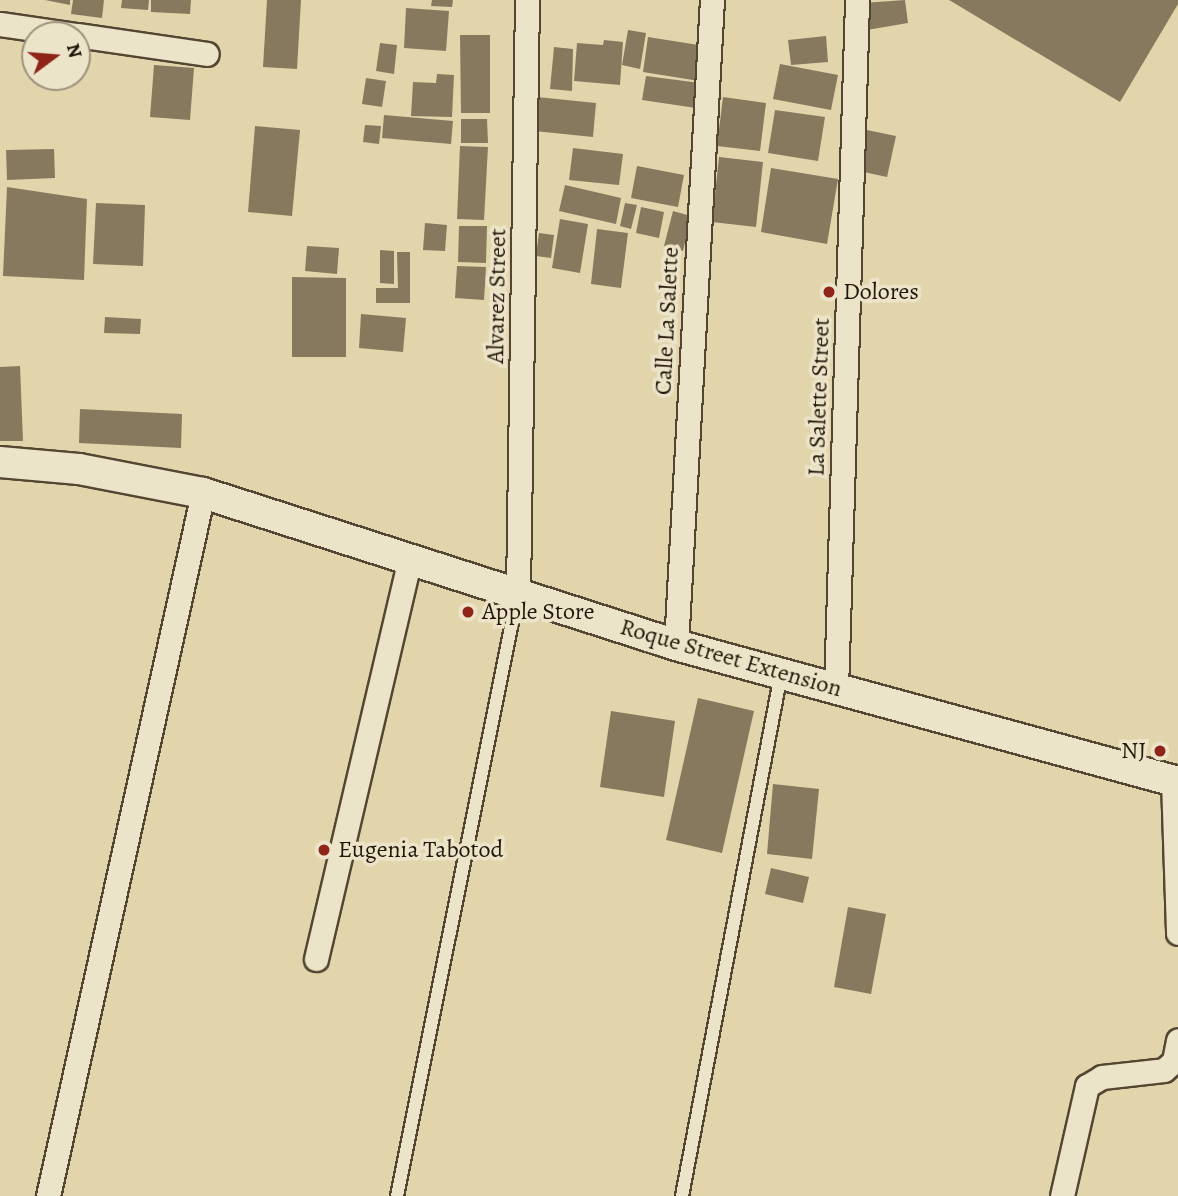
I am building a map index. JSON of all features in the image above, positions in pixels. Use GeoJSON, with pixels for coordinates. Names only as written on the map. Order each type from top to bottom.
{"type":"FeatureCollection","features":[{"type":"Feature","properties":{"kind":"street","name":"Alvarez Street"},"geometry":{"type":"LineString","coordinates":[[519,592],[527,0]]}},
{"type":"Feature","properties":{"kind":"street","name":"Calle La Salette"},"geometry":{"type":"LineString","coordinates":[[676,645],[712,0]]}},
{"type":"Feature","properties":{"kind":"street","name":"La Salette Street"},"geometry":{"type":"LineString","coordinates":[[835,689],[857,11]]}},
{"type":"Feature","properties":{"kind":"street"},"geometry":{"type":"LineString","coordinates":[[0,24],[21,27]]}},
{"type":"Feature","properties":{"kind":"street"},"geometry":{"type":"LineString","coordinates":[[91,37],[207,54]]}},
{"type":"Feature","properties":{"kind":"street","name":"Roque Street Extension"},"geometry":{"type":"LineString","coordinates":[[0,462],[79,469],[202,493],[519,592],[676,645],[1175,781]]}},
{"type":"Feature","properties":{"kind":"street"},"geometry":{"type":"LineString","coordinates":[[48,1196],[202,493]]}},
{"type":"Feature","properties":{"kind":"street"},"geometry":{"type":"LineString","coordinates":[[316,958],[410,558]]}},
{"type":"Feature","properties":{"kind":"street"},"geometry":{"type":"LineString","coordinates":[[1175,781],[1178,933]]}},
{"type":"Feature","properties":{"kind":"street"},"geometry":{"type":"LineString","coordinates":[[1062,1196],[1087,1086],[1170,1067],[1178,1040]]}},
{"type":"Feature","properties":{"kind":"lane"},"geometry":{"type":"LineString","coordinates":[[397,1196],[519,592]]}},
{"type":"Feature","properties":{"kind":"lane"},"geometry":{"type":"LineString","coordinates":[[682,1196],[781,674]]}},
{"type":"Feature","properties":{"kind":"building"},"geometry":{"type":"Polygon","coordinates":[[[45,0],[70,0],[70,5],[45,0]]]}},
{"type":"Feature","properties":{"kind":"building"},"geometry":{"type":"Polygon","coordinates":[[[73,0],[104,0],[102,18],[71,14],[73,0]]]}},
{"type":"Feature","properties":{"kind":"building"},"geometry":{"type":"Polygon","coordinates":[[[122,0],[149,0],[148,10],[121,8],[122,0]]]}},
{"type":"Feature","properties":{"kind":"building"},"geometry":{"type":"Polygon","coordinates":[[[151,0],[191,0],[190,14],[151,12],[151,0]]]}},
{"type":"Feature","properties":{"kind":"building"},"geometry":{"type":"Polygon","coordinates":[[[267,0],[301,0],[297,69],[263,67],[267,0]]]}},
{"type":"Feature","properties":{"kind":"building"},"geometry":{"type":"Polygon","coordinates":[[[432,0],[453,0],[452,7],[431,6],[432,0]]]}},
{"type":"Feature","properties":{"kind":"building"},"geometry":{"type":"Polygon","coordinates":[[[905,0],[908,23],[867,30],[863,3],[905,0]]]}},
{"type":"Feature","properties":{"kind":"building"},"geometry":{"type":"Polygon","coordinates":[[[949,0],[1178,0],[1178,4],[1120,102],[949,0]]]}},
{"type":"Feature","properties":{"kind":"building"},"geometry":{"type":"Polygon","coordinates":[[[406,8],[449,11],[446,51],[404,48],[406,8]]]}},
{"type":"Feature","properties":{"kind":"building"},"geometry":{"type":"Polygon","coordinates":[[[628,30],[646,33],[640,69],[622,65],[628,30]]]}},
{"type":"Feature","properties":{"kind":"building"},"geometry":{"type":"Polygon","coordinates":[[[460,35],[490,35],[490,113],[461,113],[460,35]]]}},
{"type":"Feature","properties":{"kind":"building"},"geometry":{"type":"Polygon","coordinates":[[[826,36],[828,62],[791,65],[788,40],[826,36]]]}},
{"type":"Feature","properties":{"kind":"building"},"geometry":{"type":"Polygon","coordinates":[[[648,37],[705,46],[699,81],[643,72],[648,37]]]}},
{"type":"Feature","properties":{"kind":"building"},"geometry":{"type":"Polygon","coordinates":[[[604,40],[623,42],[620,85],[574,81],[577,43],[603,45],[604,40]]]}},
{"type":"Feature","properties":{"kind":"building"},"geometry":{"type":"Polygon","coordinates":[[[380,43],[397,45],[394,74],[376,71],[380,43]]]}},
{"type":"Feature","properties":{"kind":"building"},"geometry":{"type":"Polygon","coordinates":[[[554,47],[573,49],[572,91],[550,89],[554,47]]]}},
{"type":"Feature","properties":{"kind":"building"},"geometry":{"type":"Polygon","coordinates":[[[780,64],[838,75],[831,110],[773,99],[780,64]]]}},
{"type":"Feature","properties":{"kind":"building"},"geometry":{"type":"Polygon","coordinates":[[[154,65],[194,68],[190,120],[150,117],[154,65]]]}},
{"type":"Feature","properties":{"kind":"building"},"geometry":{"type":"Polygon","coordinates":[[[437,74],[454,75],[452,117],[411,116],[413,82],[436,83],[437,74]]]}},
{"type":"Feature","properties":{"kind":"building"},"geometry":{"type":"Polygon","coordinates":[[[646,76],[700,83],[696,108],[642,100],[646,76]]]}},
{"type":"Feature","properties":{"kind":"building"},"geometry":{"type":"Polygon","coordinates":[[[366,78],[386,81],[382,107],[362,104],[366,78]]]}},
{"type":"Feature","properties":{"kind":"building"},"geometry":{"type":"Polygon","coordinates":[[[537,97],[596,103],[593,137],[534,131],[537,97]]]}},
{"type":"Feature","properties":{"kind":"building"},"geometry":{"type":"Polygon","coordinates":[[[723,97],[766,103],[760,151],[717,146],[723,97]]]}},
{"type":"Feature","properties":{"kind":"building"},"geometry":{"type":"Polygon","coordinates":[[[775,110],[825,117],[818,161],[768,153],[775,110]]]}},
{"type":"Feature","properties":{"kind":"building"},"geometry":{"type":"Polygon","coordinates":[[[384,115],[453,121],[451,144],[382,138],[384,115]]]}},
{"type":"Feature","properties":{"kind":"building"},"geometry":{"type":"Polygon","coordinates":[[[461,119],[487,119],[488,143],[461,143],[461,119]]]}},
{"type":"Feature","properties":{"kind":"building"},"geometry":{"type":"Polygon","coordinates":[[[365,125],[381,126],[379,144],[363,142],[365,125]]]}},
{"type":"Feature","properties":{"kind":"building"},"geometry":{"type":"Polygon","coordinates":[[[255,126],[300,130],[292,216],[248,212],[255,126]]]}},
{"type":"Feature","properties":{"kind":"building"},"geometry":{"type":"Polygon","coordinates":[[[867,130],[896,136],[887,177],[859,171],[867,130]]]}},
{"type":"Feature","properties":{"kind":"building"},"geometry":{"type":"Polygon","coordinates":[[[460,146],[488,147],[484,220],[457,219],[460,146]]]}},
{"type":"Feature","properties":{"kind":"building"},"geometry":{"type":"Polygon","coordinates":[[[573,148],[623,154],[619,185],[569,180],[573,148]]]}},
{"type":"Feature","properties":{"kind":"building"},"geometry":{"type":"Polygon","coordinates":[[[54,149],[55,178],[7,180],[6,150],[54,149]]]}},
{"type":"Feature","properties":{"kind":"building"},"geometry":{"type":"Polygon","coordinates":[[[719,157],[763,162],[756,227],[712,222],[719,157]]]}},
{"type":"Feature","properties":{"kind":"building"},"geometry":{"type":"Polygon","coordinates":[[[637,166],[684,175],[678,207],[631,198],[637,166]]]}},
{"type":"Feature","properties":{"kind":"building"},"geometry":{"type":"Polygon","coordinates":[[[771,168],[838,179],[827,244],[761,232],[771,168]]]}},
{"type":"Feature","properties":{"kind":"building"},"geometry":{"type":"Polygon","coordinates":[[[565,185],[621,198],[616,224],[559,211],[565,185]]]}},
{"type":"Feature","properties":{"kind":"building"},"geometry":{"type":"Polygon","coordinates":[[[7,187],[87,199],[84,280],[3,276],[7,187]]]}},
{"type":"Feature","properties":{"kind":"building"},"geometry":{"type":"Polygon","coordinates":[[[96,203],[145,205],[143,266],[93,264],[96,203]]]}},
{"type":"Feature","properties":{"kind":"building"},"geometry":{"type":"Polygon","coordinates":[[[625,203],[637,205],[631,229],[620,226],[625,203]]]}},
{"type":"Feature","properties":{"kind":"building"},"geometry":{"type":"Polygon","coordinates":[[[641,207],[664,212],[659,238],[636,233],[641,207]]]}},
{"type":"Feature","properties":{"kind":"building"},"geometry":{"type":"Polygon","coordinates":[[[673,211],[691,216],[683,251],[664,246],[673,211]]]}},
{"type":"Feature","properties":{"kind":"building"},"geometry":{"type":"Polygon","coordinates":[[[560,219],[588,224],[580,273],[552,268],[560,219]]]}},
{"type":"Feature","properties":{"kind":"building"},"geometry":{"type":"Polygon","coordinates":[[[425,223],[447,225],[445,251],[423,250],[425,223]]]}},
{"type":"Feature","properties":{"kind":"building"},"geometry":{"type":"Polygon","coordinates":[[[459,226],[487,226],[486,263],[458,262],[459,226]]]}},
{"type":"Feature","properties":{"kind":"building"},"geometry":{"type":"Polygon","coordinates":[[[597,229],[628,233],[621,288],[591,284],[597,229]]]}},
{"type":"Feature","properties":{"kind":"building"},"geometry":{"type":"Polygon","coordinates":[[[539,233],[554,235],[551,258],[536,256],[539,233]]]}},
{"type":"Feature","properties":{"kind":"building"},"geometry":{"type":"Polygon","coordinates":[[[307,246],[339,248],[337,274],[305,271],[307,246]]]}},
{"type":"Feature","properties":{"kind":"building"},"geometry":{"type":"Polygon","coordinates":[[[380,250],[394,251],[394,284],[380,283],[380,250]]]}},
{"type":"Feature","properties":{"kind":"building"},"geometry":{"type":"Polygon","coordinates":[[[397,252],[410,252],[410,303],[376,303],[376,288],[398,288],[397,252]]]}},
{"type":"Feature","properties":{"kind":"building"},"geometry":{"type":"Polygon","coordinates":[[[457,266],[486,267],[484,300],[455,298],[457,266]]]}},
{"type":"Feature","properties":{"kind":"building"},"geometry":{"type":"Polygon","coordinates":[[[292,277],[346,278],[346,357],[292,357],[292,277]]]}},
{"type":"Feature","properties":{"kind":"building"},"geometry":{"type":"Polygon","coordinates":[[[361,314],[406,318],[403,352],[359,348],[361,314]]]}},
{"type":"Feature","properties":{"kind":"building"},"geometry":{"type":"Polygon","coordinates":[[[105,317],[141,319],[140,334],[104,333],[105,317]]]}},
{"type":"Feature","properties":{"kind":"building"},"geometry":{"type":"Polygon","coordinates":[[[20,366],[23,441],[0,441],[0,367],[20,366]]]}},
{"type":"Feature","properties":{"kind":"building"},"geometry":{"type":"Polygon","coordinates":[[[80,409],[182,414],[181,448],[79,443],[80,409]]]}},
{"type":"Feature","properties":{"kind":"building"},"geometry":{"type":"Polygon","coordinates":[[[698,698],[754,711],[722,853],[666,840],[698,698]]]}},
{"type":"Feature","properties":{"kind":"building"},"geometry":{"type":"Polygon","coordinates":[[[611,711],[675,721],[664,797],[600,787],[611,711]]]}},
{"type":"Feature","properties":{"kind":"building"},"geometry":{"type":"Polygon","coordinates":[[[773,784],[819,789],[812,859],[767,854],[773,784]]]}},
{"type":"Feature","properties":{"kind":"building"},"geometry":{"type":"Polygon","coordinates":[[[771,868],[809,877],[803,903],[765,894],[771,868]]]}},
{"type":"Feature","properties":{"kind":"building"},"geometry":{"type":"Polygon","coordinates":[[[848,907],[886,914],[871,994],[834,987],[848,907]]]}},
{"type":"Feature","properties":{"kind":"place","name":"Dolores"},"geometry":{"type":"Point","coordinates":[829,292]}},
{"type":"Feature","properties":{"kind":"place","name":"Apple Store"},"geometry":{"type":"Point","coordinates":[468,612]}},
{"type":"Feature","properties":{"kind":"place","name":"NJ"},"geometry":{"type":"Point","coordinates":[1160,751]}},
{"type":"Feature","properties":{"kind":"place","name":"Eugenia Tabotod"},"geometry":{"type":"Point","coordinates":[324,850]}}]}
